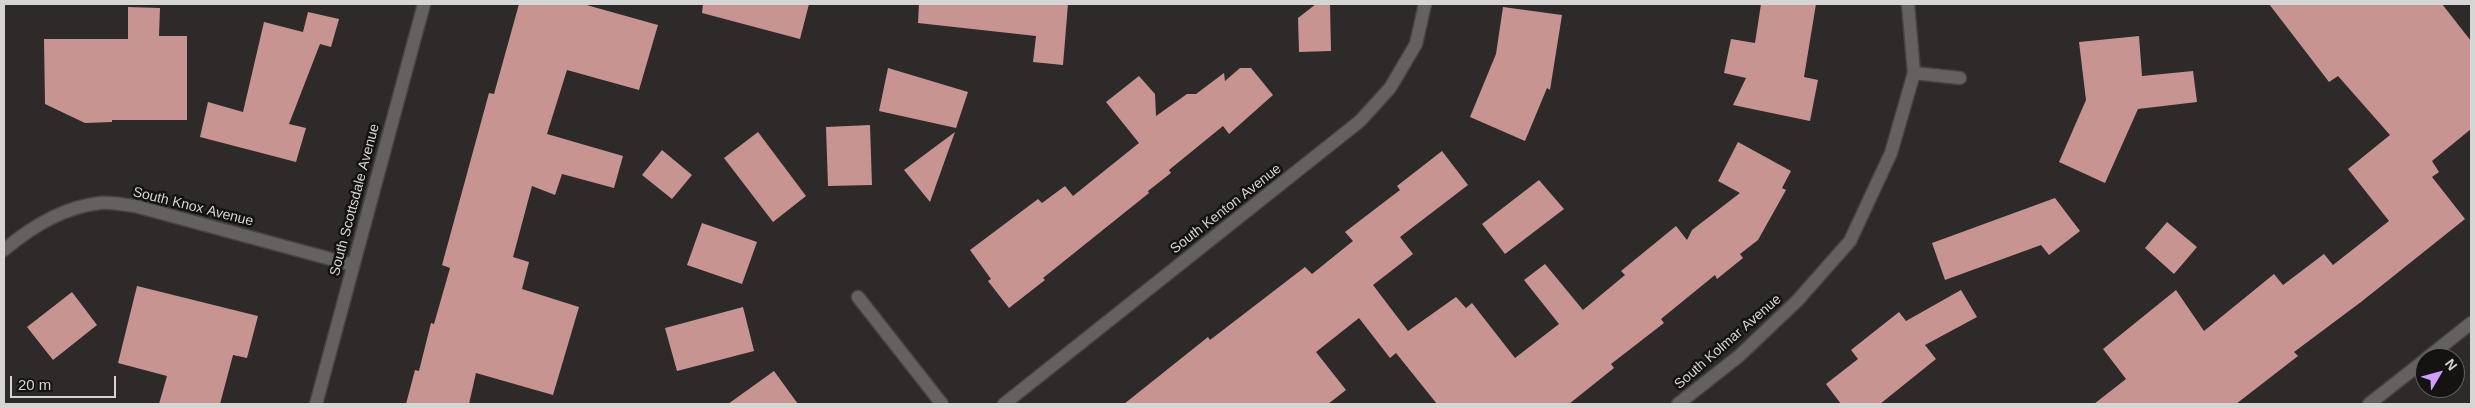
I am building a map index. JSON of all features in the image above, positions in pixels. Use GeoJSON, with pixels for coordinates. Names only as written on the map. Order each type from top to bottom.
{"type":"FeatureCollection","features":[{"type":"Feature","properties":{"kind":"street","name":"South Scottsdale Avenue"},"geometry":{"type":"LineString","coordinates":[[316,404],[424,4]]}},
{"type":"Feature","properties":{"kind":"street","name":"South Kenton Avenue"},"geometry":{"type":"LineString","coordinates":[[1004,404],[1360,121],[1390,88],[1416,44],[1424,4]]}},
{"type":"Feature","properties":{"kind":"street","name":"South Kolmar Avenue"},"geometry":{"type":"LineString","coordinates":[[1678,404],[1738,356],[1797,302],[1850,241],[1891,153],[1914,74],[1908,4]]}},
{"type":"Feature","properties":{"kind":"street"},"geometry":{"type":"LineString","coordinates":[[1914,74],[1960,78]]}},
{"type":"Feature","properties":{"kind":"street","name":"South Knox Avenue"},"geometry":{"type":"LineString","coordinates":[[4,250],[24,233],[67,210],[101,203],[135,206],[353,264]]}},
{"type":"Feature","properties":{"kind":"street"},"geometry":{"type":"LineString","coordinates":[[858,297],[942,404]]}},
{"type":"Feature","properties":{"kind":"street"},"geometry":{"type":"LineString","coordinates":[[2440,348],[2471,323]]}},
{"type":"Feature","properties":{"kind":"street"},"geometry":{"type":"LineString","coordinates":[[2369,404],[2415,368]]}},
{"type":"Feature","properties":{"kind":"building"},"geometry":{"type":"Polygon","coordinates":[[[519,4],[583,4],[658,25],[639,90],[567,70],[547,134],[623,156],[614,188],[562,174],[555,195],[532,186],[513,257],[529,262],[522,289],[579,307],[553,395],[476,373],[469,404],[406,404],[415,370],[419,371],[431,323],[434,324],[450,268],[442,265],[489,93],[494,94],[519,4]]]}},
{"type":"Feature","properties":{"kind":"building"},"geometry":{"type":"Polygon","coordinates":[[[703,4],[809,4],[800,39],[702,13],[703,4]]]}},
{"type":"Feature","properties":{"kind":"building"},"geometry":{"type":"Polygon","coordinates":[[[919,4],[1068,4],[1063,65],[1033,62],[1036,36],[918,23],[919,4]]]}},
{"type":"Feature","properties":{"kind":"building"},"geometry":{"type":"Polygon","coordinates":[[[1316,4],[1330,4],[1331,51],[1299,52],[1298,18],[1316,4]]]}},
{"type":"Feature","properties":{"kind":"building"},"geometry":{"type":"Polygon","coordinates":[[[1761,4],[1816,4],[1804,77],[1818,80],[1810,121],[1733,105],[1746,78],[1724,73],[1731,39],[1755,43],[1761,4]]]}},
{"type":"Feature","properties":{"kind":"building"},"geometry":{"type":"Polygon","coordinates":[[[2269,4],[2442,4],[2471,41],[2471,129],[2432,161],[2439,172],[2432,177],[2465,219],[2361,302],[2294,352],[2298,356],[2236,404],[2094,404],[2126,379],[2103,349],[2176,290],[2204,331],[2274,274],[2283,285],[2324,254],[2333,265],[2389,221],[2348,169],[2390,135],[2338,76],[2329,82],[2269,4]]]}},
{"type":"Feature","properties":{"kind":"building"},"geometry":{"type":"Polygon","coordinates":[[[128,7],[160,8],[159,36],[187,36],[187,120],[112,120],[112,122],[85,123],[45,104],[44,39],[128,39],[128,7]]]}},
{"type":"Feature","properties":{"kind":"building"},"geometry":{"type":"Polygon","coordinates":[[[1503,7],[1562,15],[1550,90],[1547,88],[1525,141],[1470,117],[1496,54],[1503,7]]]}},
{"type":"Feature","properties":{"kind":"building"},"geometry":{"type":"Polygon","coordinates":[[[308,12],[339,19],[331,47],[320,44],[289,124],[306,128],[296,162],[200,137],[208,102],[243,112],[264,22],[303,32],[308,12]]]}},
{"type":"Feature","properties":{"kind":"building"},"geometry":{"type":"Polygon","coordinates":[[[2139,36],[2142,76],[2193,71],[2197,102],[2138,109],[2105,183],[2059,162],[2086,100],[2079,42],[2139,36]]]}},
{"type":"Feature","properties":{"kind":"building"},"geometry":{"type":"Polygon","coordinates":[[[888,68],[968,92],[956,128],[879,111],[888,68]]]}},
{"type":"Feature","properties":{"kind":"building"},"geometry":{"type":"Polygon","coordinates":[[[1240,68],[1251,68],[1273,95],[1229,134],[1223,126],[1169,170],[1171,173],[1148,191],[1149,193],[1043,278],[1045,280],[1009,308],[988,281],[991,279],[970,250],[1038,199],[1042,203],[1065,186],[1073,196],[1139,143],[1106,102],[1139,76],[1155,94],[1156,116],[1187,94],[1196,94],[1224,73],[1225,81],[1240,68]]]}},
{"type":"Feature","properties":{"kind":"building"},"geometry":{"type":"Polygon","coordinates":[[[870,125],[872,185],[828,186],[826,127],[870,125]]]}},
{"type":"Feature","properties":{"kind":"building"},"geometry":{"type":"Polygon","coordinates":[[[758,132],[806,196],[773,222],[724,158],[758,132]]]}},
{"type":"Feature","properties":{"kind":"building"},"geometry":{"type":"Polygon","coordinates":[[[955,132],[930,202],[904,170],[955,132]]]}},
{"type":"Feature","properties":{"kind":"building"},"geometry":{"type":"Polygon","coordinates":[[[1738,142],[1791,171],[1782,188],[1786,190],[1758,240],[1740,254],[1743,258],[1717,279],[1715,275],[1661,319],[1664,323],[1611,364],[1614,368],[1569,404],[1437,404],[1396,353],[1390,358],[1359,318],[1316,352],[1346,390],[1328,404],[1124,404],[1208,337],[1210,340],[1305,267],[1312,274],[1353,241],[1345,232],[1400,190],[1397,186],[1442,151],[1468,185],[1400,237],[1413,254],[1373,285],[1408,331],[1456,297],[1466,308],[1472,303],[1515,358],[1559,324],[1524,280],[1545,264],[1583,310],[1625,275],[1621,271],[1676,226],[1687,240],[1692,230],[1740,193],[1718,181],[1738,142]]]}},
{"type":"Feature","properties":{"kind":"building"},"geometry":{"type":"Polygon","coordinates":[[[662,150],[692,175],[672,199],[642,175],[662,150]]]}},
{"type":"Feature","properties":{"kind":"building"},"geometry":{"type":"Polygon","coordinates":[[[1539,180],[1564,209],[1505,254],[1482,224],[1539,180]]]}},
{"type":"Feature","properties":{"kind":"building"},"geometry":{"type":"Polygon","coordinates":[[[2055,198],[2080,231],[2049,255],[2041,245],[1945,280],[1932,243],[2055,198]]]}},
{"type":"Feature","properties":{"kind":"building"},"geometry":{"type":"Polygon","coordinates":[[[2167,222],[2197,247],[2174,274],[2145,248],[2167,222]]]}},
{"type":"Feature","properties":{"kind":"building"},"geometry":{"type":"Polygon","coordinates":[[[702,223],[757,242],[742,284],[687,265],[702,223]]]}},
{"type":"Feature","properties":{"kind":"building"},"geometry":{"type":"Polygon","coordinates":[[[137,286],[258,316],[247,358],[233,355],[220,404],[159,404],[167,376],[118,363],[137,286]]]}},
{"type":"Feature","properties":{"kind":"building"},"geometry":{"type":"Polygon","coordinates":[[[1961,290],[1977,317],[1925,345],[1936,359],[1880,404],[1841,404],[1826,384],[1858,359],[1851,350],[1899,312],[1906,321],[1961,290]]]}},
{"type":"Feature","properties":{"kind":"building"},"geometry":{"type":"Polygon","coordinates":[[[72,292],[97,325],[53,360],[27,327],[72,292]]]}},
{"type":"Feature","properties":{"kind":"building"},"geometry":{"type":"Polygon","coordinates":[[[743,307],[754,351],[677,371],[665,328],[743,307]]]}},
{"type":"Feature","properties":{"kind":"building"},"geometry":{"type":"Polygon","coordinates":[[[774,371],[798,404],[728,404],[774,371]]]}}]}
